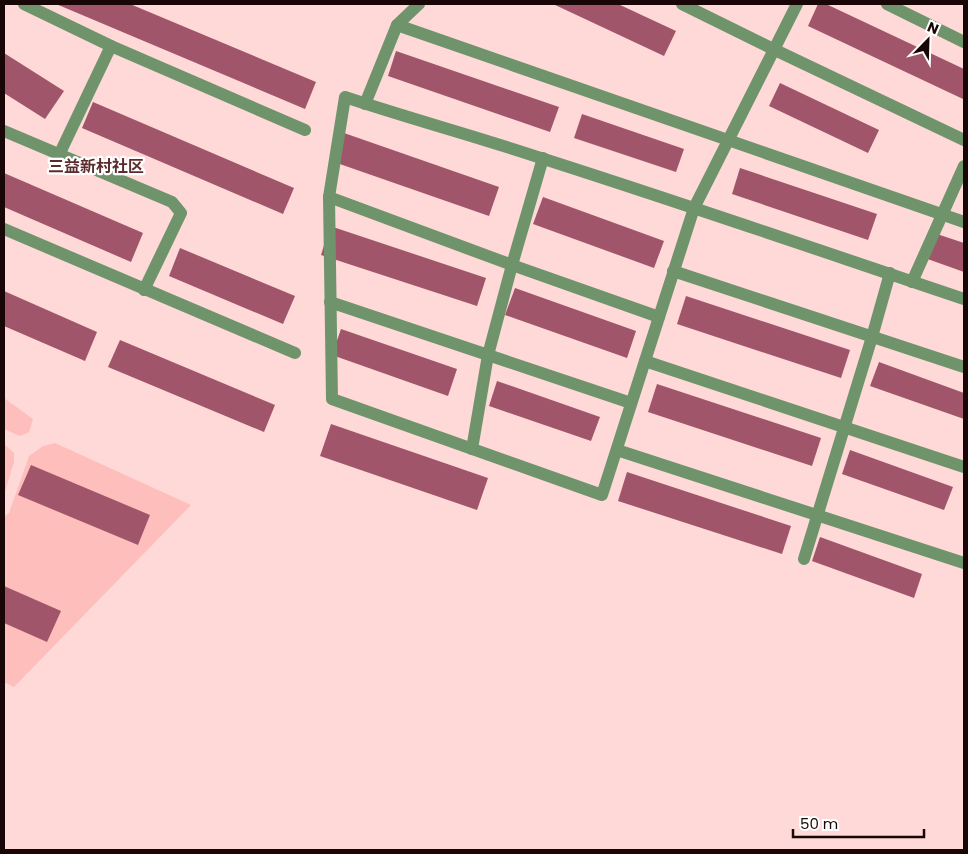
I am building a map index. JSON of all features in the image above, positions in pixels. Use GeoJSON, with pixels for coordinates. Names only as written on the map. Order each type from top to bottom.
{"type":"FeatureCollection","features":[{"type":"Feature","properties":{"kind":"street"},"geometry":{"type":"LineString","coordinates":[[24,4],[111,46],[305,130]]}},
{"type":"Feature","properties":{"kind":"street"},"geometry":{"type":"LineString","coordinates":[[366,104],[397,25],[419,4]]}},
{"type":"Feature","properties":{"kind":"street"},"geometry":{"type":"LineString","coordinates":[[682,4],[964,140]]}},
{"type":"Feature","properties":{"kind":"street"},"geometry":{"type":"LineString","coordinates":[[797,4],[694,208],[602,494],[332,399],[329,197],[345,97],[543,158],[694,208],[890,273],[964,299]]}},
{"type":"Feature","properties":{"kind":"street"},"geometry":{"type":"LineString","coordinates":[[887,4],[964,42]]}},
{"type":"Feature","properties":{"kind":"street"},"geometry":{"type":"LineString","coordinates":[[397,25],[964,222]]}},
{"type":"Feature","properties":{"kind":"street"},"geometry":{"type":"LineString","coordinates":[[59,155],[111,46]]}},
{"type":"Feature","properties":{"kind":"street"},"geometry":{"type":"LineString","coordinates":[[4,131],[172,202],[181,213],[144,290]]}},
{"type":"Feature","properties":{"kind":"street"},"geometry":{"type":"LineString","coordinates":[[472,449],[488,355],[543,158]]}},
{"type":"Feature","properties":{"kind":"street"},"geometry":{"type":"LineString","coordinates":[[912,282],[964,166]]}},
{"type":"Feature","properties":{"kind":"street"},"geometry":{"type":"LineString","coordinates":[[329,197],[659,317]]}},
{"type":"Feature","properties":{"kind":"street"},"geometry":{"type":"LineString","coordinates":[[4,229],[296,353]]}},
{"type":"Feature","properties":{"kind":"street"},"geometry":{"type":"LineString","coordinates":[[673,271],[964,367]]}},
{"type":"Feature","properties":{"kind":"street"},"geometry":{"type":"LineString","coordinates":[[804,559],[890,273]]}},
{"type":"Feature","properties":{"kind":"street"},"geometry":{"type":"LineString","coordinates":[[330,302],[631,403]]}},
{"type":"Feature","properties":{"kind":"street"},"geometry":{"type":"LineString","coordinates":[[645,361],[964,467]]}},
{"type":"Feature","properties":{"kind":"street"},"geometry":{"type":"LineString","coordinates":[[617,450],[818,515],[963,558]]}},
{"type":"Feature","properties":{"kind":"shaded area"},"geometry":{"type":"Polygon","coordinates":[[[4,398],[33,419],[29,432],[20,436],[4,429],[4,398]]]}},
{"type":"Feature","properties":{"kind":"shaded area"},"geometry":{"type":"Polygon","coordinates":[[[55,443],[191,505],[14,687],[4,682],[4,517],[9,513],[29,456],[43,446],[55,443]]]}},
{"type":"Feature","properties":{"kind":"shaded area"},"geometry":{"type":"Polygon","coordinates":[[[4,444],[14,453],[14,462],[4,495],[4,444]]]}},
{"type":"Feature","properties":{"kind":"building"},"geometry":{"type":"Polygon","coordinates":[[[56,4],[130,4],[316,82],[305,109],[56,4]]]}},
{"type":"Feature","properties":{"kind":"building"},"geometry":{"type":"Polygon","coordinates":[[[553,4],[618,4],[676,31],[664,56],[553,4]]]}},
{"type":"Feature","properties":{"kind":"building"},"geometry":{"type":"Polygon","coordinates":[[[818,4],[826,4],[964,69],[963,99],[808,26],[818,4]]]}},
{"type":"Feature","properties":{"kind":"building"},"geometry":{"type":"Polygon","coordinates":[[[396,51],[559,107],[550,132],[388,76],[396,51]]]}},
{"type":"Feature","properties":{"kind":"building"},"geometry":{"type":"Polygon","coordinates":[[[4,53],[64,91],[45,119],[4,93],[4,53]]]}},
{"type":"Feature","properties":{"kind":"building"},"geometry":{"type":"Polygon","coordinates":[[[780,83],[879,130],[868,153],[769,106],[780,83]]]}},
{"type":"Feature","properties":{"kind":"building"},"geometry":{"type":"Polygon","coordinates":[[[93,102],[294,188],[283,214],[82,128],[93,102]]]}},
{"type":"Feature","properties":{"kind":"building"},"geometry":{"type":"Polygon","coordinates":[[[582,114],[684,149],[676,172],[574,138],[582,114]]]}},
{"type":"Feature","properties":{"kind":"building"},"geometry":{"type":"Polygon","coordinates":[[[344,133],[499,187],[489,216],[334,162],[344,133]]]}},
{"type":"Feature","properties":{"kind":"building"},"geometry":{"type":"Polygon","coordinates":[[[740,168],[877,214],[868,240],[732,194],[740,168]]]}},
{"type":"Feature","properties":{"kind":"building"},"geometry":{"type":"Polygon","coordinates":[[[4,173],[143,233],[131,262],[4,207],[4,173]]]}},
{"type":"Feature","properties":{"kind":"building"},"geometry":{"type":"Polygon","coordinates":[[[543,197],[664,241],[654,268],[533,224],[543,197]]]}},
{"type":"Feature","properties":{"kind":"building"},"geometry":{"type":"Polygon","coordinates":[[[330,226],[486,278],[477,306],[321,255],[330,226]]]}},
{"type":"Feature","properties":{"kind":"building"},"geometry":{"type":"Polygon","coordinates":[[[931,232],[964,243],[964,272],[922,257],[931,232]]]}},
{"type":"Feature","properties":{"kind":"building"},"geometry":{"type":"Polygon","coordinates":[[[180,248],[295,296],[283,324],[169,276],[180,248]]]}},
{"type":"Feature","properties":{"kind":"building"},"geometry":{"type":"Polygon","coordinates":[[[515,288],[636,331],[627,358],[505,315],[515,288]]]}},
{"type":"Feature","properties":{"kind":"building"},"geometry":{"type":"Polygon","coordinates":[[[4,291],[97,332],[85,361],[4,326],[4,291]]]}},
{"type":"Feature","properties":{"kind":"building"},"geometry":{"type":"Polygon","coordinates":[[[686,296],[850,350],[841,378],[677,324],[686,296]]]}},
{"type":"Feature","properties":{"kind":"building"},"geometry":{"type":"Polygon","coordinates":[[[341,329],[457,369],[448,396],[332,355],[341,329]]]}},
{"type":"Feature","properties":{"kind":"building"},"geometry":{"type":"Polygon","coordinates":[[[120,340],[275,405],[264,432],[108,367],[120,340]]]}},
{"type":"Feature","properties":{"kind":"building"},"geometry":{"type":"Polygon","coordinates":[[[879,362],[964,393],[964,419],[870,386],[879,362]]]}},
{"type":"Feature","properties":{"kind":"building"},"geometry":{"type":"Polygon","coordinates":[[[497,381],[600,417],[591,441],[489,406],[497,381]]]}},
{"type":"Feature","properties":{"kind":"building"},"geometry":{"type":"Polygon","coordinates":[[[657,384],[821,438],[812,466],[648,412],[657,384]]]}},
{"type":"Feature","properties":{"kind":"building"},"geometry":{"type":"Polygon","coordinates":[[[331,424],[488,478],[477,510],[320,456],[331,424]]]}},
{"type":"Feature","properties":{"kind":"building"},"geometry":{"type":"Polygon","coordinates":[[[850,450],[953,487],[944,510],[842,474],[850,450]]]}},
{"type":"Feature","properties":{"kind":"building"},"geometry":{"type":"Polygon","coordinates":[[[31,465],[150,515],[138,545],[18,495],[31,465]]]}},
{"type":"Feature","properties":{"kind":"building"},"geometry":{"type":"Polygon","coordinates":[[[627,472],[791,526],[782,554],[618,501],[627,472]]]}},
{"type":"Feature","properties":{"kind":"building"},"geometry":{"type":"Polygon","coordinates":[[[820,537],[922,574],[914,598],[812,561],[820,537]]]}},
{"type":"Feature","properties":{"kind":"building"},"geometry":{"type":"Polygon","coordinates":[[[4,586],[61,611],[47,642],[4,623],[4,586]]]}},
{"type":"Feature","properties":{"kind":"district","name":"三益新村社区"},"geometry":{"type":"Point","coordinates":[96,166]}}]}
